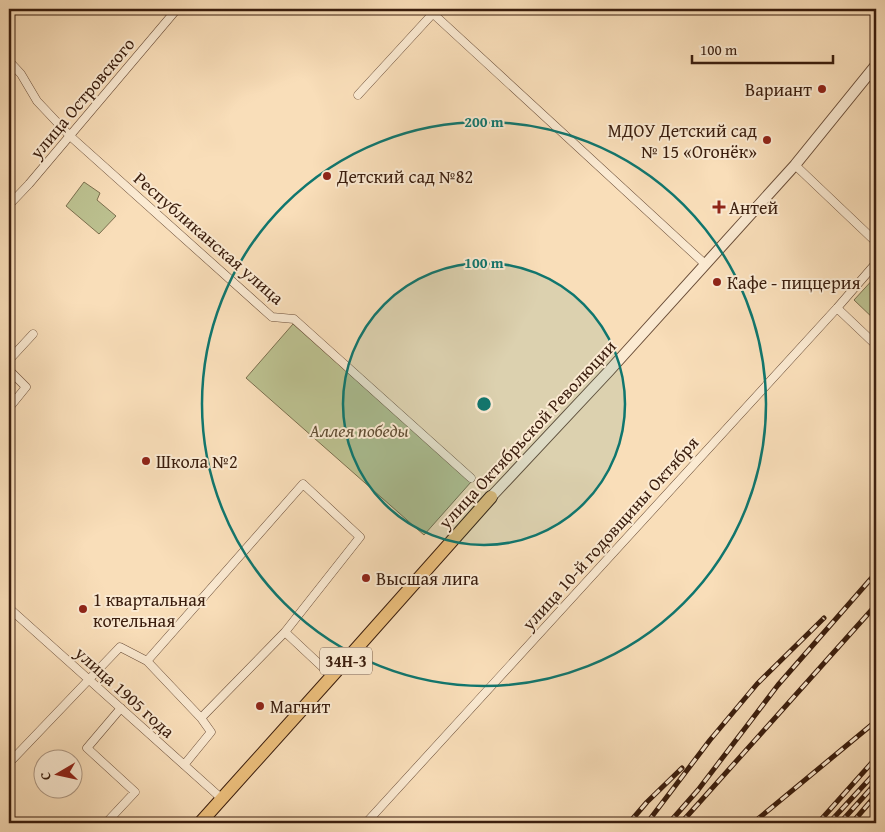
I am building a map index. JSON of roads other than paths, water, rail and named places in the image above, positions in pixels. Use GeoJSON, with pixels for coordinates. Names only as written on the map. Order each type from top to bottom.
{"type":"FeatureCollection","features":[{"type":"Feature","properties":{"kind":"main road","name":"улица Октябрьской Революции"},"geometry":{"type":"LineString","coordinates":[[200,823],[491,497]]}},
{"type":"Feature","properties":{"kind":"street","name":"улица Островского"},"geometry":{"type":"LineString","coordinates":[[9,205],[177,9]]}},
{"type":"Feature","properties":{"kind":"street"},"geometry":{"type":"LineString","coordinates":[[358,95],[433,10],[705,264]]}},
{"type":"Feature","properties":{"kind":"street","name":"Республиканская улица"},"geometry":{"type":"LineString","coordinates":[[9,61],[21,74],[37,101],[70,136],[272,317],[294,319],[471,478]]}},
{"type":"Feature","properties":{"kind":"street","name":"улица Октябрьской Революции"},"geometry":{"type":"LineString","coordinates":[[491,497],[609,371],[795,165],[876,65]]}},
{"type":"Feature","properties":{"kind":"street"},"geometry":{"type":"LineString","coordinates":[[795,165],[876,242]]}},
{"type":"Feature","properties":{"kind":"street","name":"улица 10-й годовщины Октября"},"geometry":{"type":"LineString","coordinates":[[366,823],[876,263]]}},
{"type":"Feature","properties":{"kind":"street"},"geometry":{"type":"LineString","coordinates":[[837,308],[876,345]]}},
{"type":"Feature","properties":{"kind":"street"},"geometry":{"type":"LineString","coordinates":[[9,360],[33,334]]}},
{"type":"Feature","properties":{"kind":"street"},"geometry":{"type":"LineString","coordinates":[[9,370],[26,387],[9,408]]}},
{"type":"Feature","properties":{"kind":"street"},"geometry":{"type":"LineString","coordinates":[[147,660],[304,484],[360,537],[286,631],[201,718]]}},
{"type":"Feature","properties":{"kind":"street","name":"улица 1905 года"},"geometry":{"type":"LineString","coordinates":[[9,608],[221,798]]}},
{"type":"Feature","properties":{"kind":"street"},"geometry":{"type":"LineString","coordinates":[[286,631],[284,632],[332,676]]}},
{"type":"Feature","properties":{"kind":"street"},"geometry":{"type":"LineString","coordinates":[[9,763],[120,647],[147,660],[201,718],[211,732],[184,765]]}},
{"type":"Feature","properties":{"kind":"street"},"geometry":{"type":"LineString","coordinates":[[106,823],[135,792],[87,748],[121,708]]}},
{"type":"Feature","properties":{"kind":"railway"},"geometry":{"type":"LineString","coordinates":[[669,823],[698,790],[778,685],[876,573]]}},
{"type":"Feature","properties":{"kind":"railway"},"geometry":{"type":"LineString","coordinates":[[681,823],[876,605]]}},
{"type":"Feature","properties":{"kind":"railway"},"geometry":{"type":"LineString","coordinates":[[647,823],[710,740],[757,684],[824,618]]}},
{"type":"Feature","properties":{"kind":"railway"},"geometry":{"type":"LineString","coordinates":[[753,823],[875,722]]}},
{"type":"Feature","properties":{"kind":"railway"},"geometry":{"type":"LineString","coordinates":[[818,823],[876,758]]}},
{"type":"Feature","properties":{"kind":"railway"},"geometry":{"type":"LineString","coordinates":[[629,823],[647,802],[682,768]]}},
{"type":"Feature","properties":{"kind":"railway"},"geometry":{"type":"LineString","coordinates":[[829,823],[876,772]]}},
{"type":"Feature","properties":{"kind":"railway"},"geometry":{"type":"LineString","coordinates":[[840,823],[876,783]]}},
{"type":"Feature","properties":{"kind":"railway"},"geometry":{"type":"LineString","coordinates":[[852,823],[876,795]]}},
{"type":"Feature","properties":{"kind":"place","name":"Вариант"},"geometry":{"type":"Point","coordinates":[822,89]}},
{"type":"Feature","properties":{"kind":"place","name":"МДОУ Детский сад № 15 «Огонёк»"},"geometry":{"type":"Point","coordinates":[767,140]}},
{"type":"Feature","properties":{"kind":"place","name":"Детский сад №82"},"geometry":{"type":"Point","coordinates":[327,176]}},
{"type":"Feature","properties":{"kind":"place","name":"Антей"},"geometry":{"type":"Point","coordinates":[719,207]}},
{"type":"Feature","properties":{"kind":"place","name":"Кафе - пиццерия"},"geometry":{"type":"Point","coordinates":[717,282]}},
{"type":"Feature","properties":{"kind":"place","name":"Школа №2"},"geometry":{"type":"Point","coordinates":[146,461]}},
{"type":"Feature","properties":{"kind":"place","name":"Высшая лига"},"geometry":{"type":"Point","coordinates":[366,578]}},
{"type":"Feature","properties":{"kind":"place","name":"1 квартальная котельная"},"geometry":{"type":"Point","coordinates":[83,609]}},
{"type":"Feature","properties":{"kind":"place","name":"Магнит"},"geometry":{"type":"Point","coordinates":[260,706]}},
{"type":"Feature","properties":{"kind":"park label","name":"Аллея победы"},"geometry":{"type":"Point","coordinates":[359,430]}}]}
